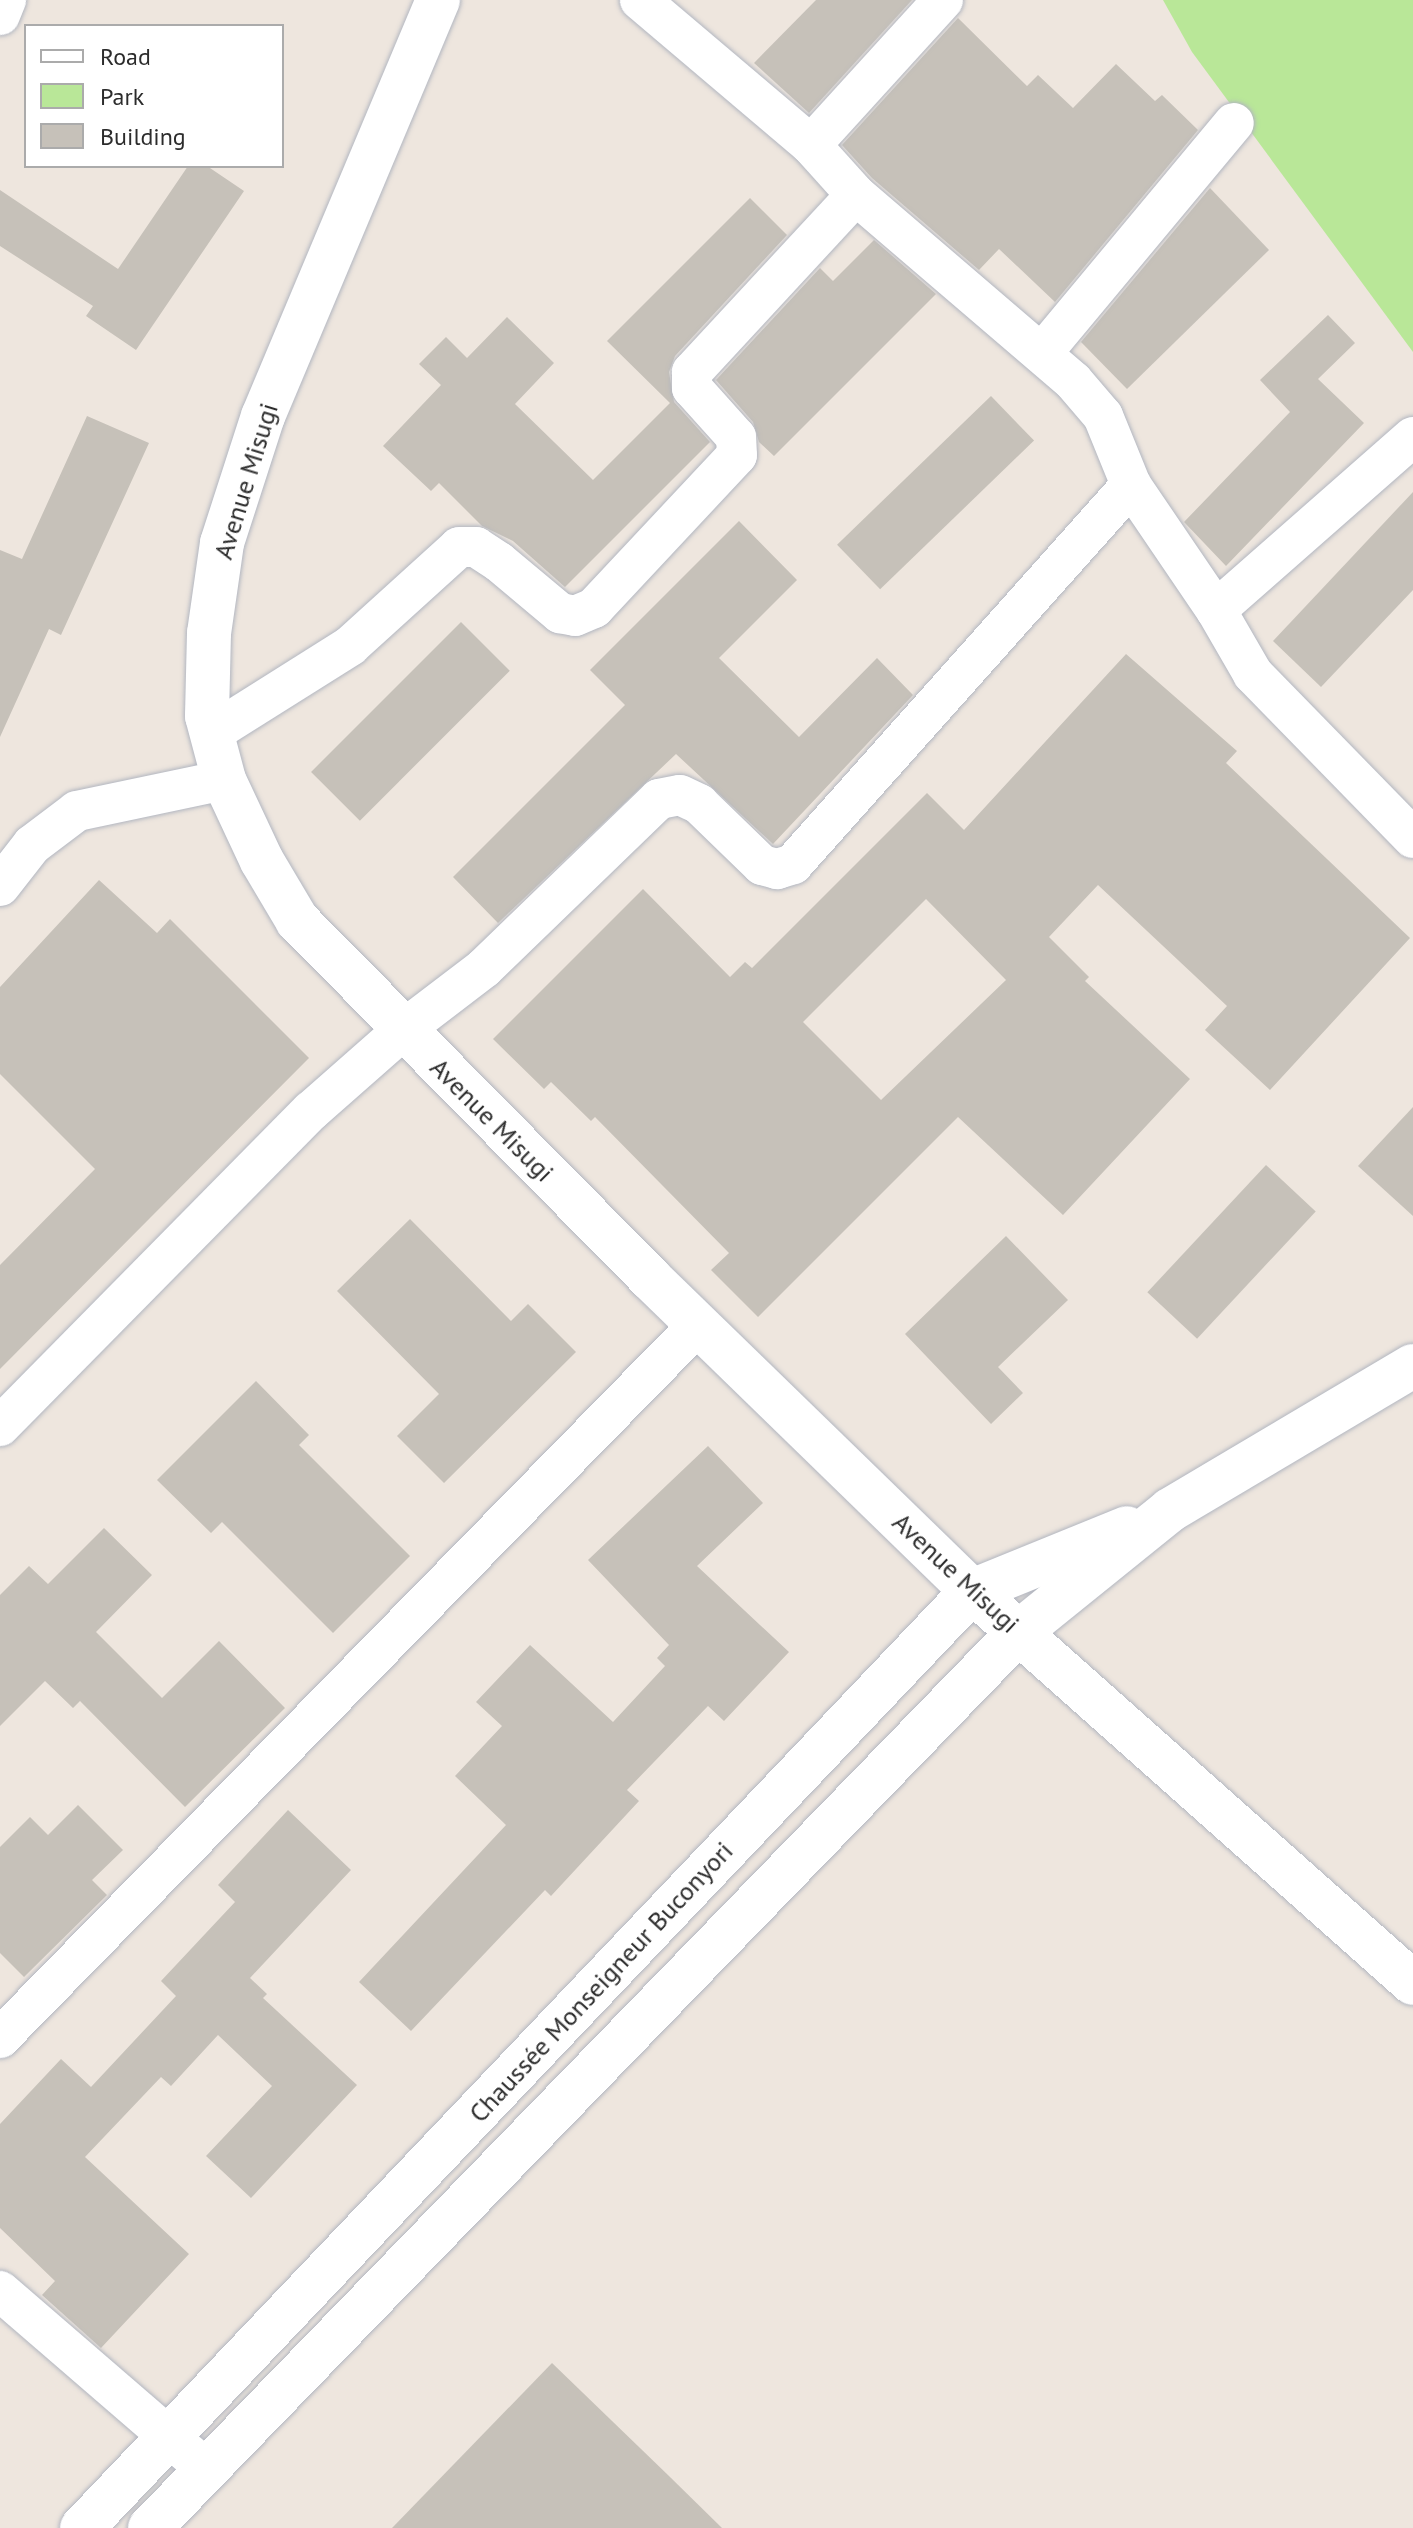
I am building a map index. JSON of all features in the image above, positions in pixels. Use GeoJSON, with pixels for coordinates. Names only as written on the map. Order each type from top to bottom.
{"type":"FeatureCollection","features":[{"type":"Feature","properties":{"kind":"street"},"geometry":{"type":"LineString","coordinates":[[0,15],[6,0]]}},
{"type":"Feature","properties":{"kind":"street","name":"Avenue Misugi"},"geometry":{"type":"LineString","coordinates":[[438,0],[263,416],[222,543],[209,633],[207,716],[224,780],[297,920],[403,1030],[698,1325],[972,1591],[1413,1983]]}},
{"type":"Feature","properties":{"kind":"street"},"geometry":{"type":"LineString","coordinates":[[640,0],[811,145],[856,195],[1043,352],[1103,416],[1131,485],[1216,610],[1253,674],[1278,704],[1413,838]]}},
{"type":"Feature","properties":{"kind":"street"},"geometry":{"type":"LineString","coordinates":[[811,145],[943,0]]}},
{"type":"Feature","properties":{"kind":"street"},"geometry":{"type":"LineString","coordinates":[[1043,352],[1234,123]]}},
{"type":"Feature","properties":{"kind":"street"},"geometry":{"type":"LineString","coordinates":[[212,733],[350,646],[459,547],[476,547],[499,562],[560,613],[575,616],[594,608],[737,455],[736,437],[692,388],[692,372],[856,195]]}},
{"type":"Feature","properties":{"kind":"street"},"geometry":{"type":"LineString","coordinates":[[1216,610],[1413,437]]}},
{"type":"Feature","properties":{"kind":"street"},"geometry":{"type":"LineString","coordinates":[[0,1426],[311,1111],[403,1030],[484,968],[659,799],[680,795],[699,804],[762,865],[777,869],[793,864],[1131,485]]}},
{"type":"Feature","properties":{"kind":"street"},"geometry":{"type":"LineString","coordinates":[[0,886],[32,845],[77,811],[224,780]]}},
{"type":"Feature","properties":{"kind":"street"},"geometry":{"type":"LineString","coordinates":[[0,2038],[698,1325]]}},
{"type":"Feature","properties":{"kind":"street","name":"Chaussée Monseigneur Buconyori"},"geometry":{"type":"LineString","coordinates":[[150,2528],[1019,1632],[1170,1510],[1413,1366]]}},
{"type":"Feature","properties":{"kind":"street","name":"Chaussée Monseigneur Buconyori"},"geometry":{"type":"LineString","coordinates":[[82,2528],[972,1591],[1170,1510]]}},
{"type":"Feature","properties":{"kind":"street"},"geometry":{"type":"LineString","coordinates":[[0,2291],[168,2440],[206,2469]]}},
{"type":"Feature","properties":{"kind":"green space"},"geometry":{"type":"Polygon","coordinates":[[[1163,0],[1413,0],[1413,352],[1192,52],[1163,0]]]}},
{"type":"Feature","properties":{"kind":"building"},"geometry":{"type":"Polygon","coordinates":[[[816,0],[912,0],[809,113],[754,63],[816,0]]]}},
{"type":"Feature","properties":{"kind":"building"},"geometry":{"type":"Polygon","coordinates":[[[958,18],[1027,86],[1038,75],[1073,108],[1116,64],[1155,101],[1162,95],[1198,130],[1055,302],[999,249],[979,270],[872,178],[842,145],[958,18]]]}},
{"type":"Feature","properties":{"kind":"building"},"geometry":{"type":"Polygon","coordinates":[[[187,168],[210,168],[244,191],[136,350],[86,316],[93,306],[0,246],[0,190],[118,269],[187,168]]]}},
{"type":"Feature","properties":{"kind":"building"},"geometry":{"type":"Polygon","coordinates":[[[1210,188],[1269,250],[1127,389],[1081,342],[1210,188]]]}},
{"type":"Feature","properties":{"kind":"building"},"geometry":{"type":"Polygon","coordinates":[[[750,198],[787,235],[675,356],[669,372],[674,402],[710,442],[565,587],[513,541],[482,526],[439,483],[431,491],[383,446],[441,385],[419,364],[446,337],[467,358],[507,317],[554,363],[515,404],[593,480],[670,403],[607,341],[750,198]]]}},
{"type":"Feature","properties":{"kind":"building"},"geometry":{"type":"Polygon","coordinates":[[[874,240],[936,294],[774,456],[759,442],[753,422],[716,380],[820,268],[833,281],[874,240]]]}},
{"type":"Feature","properties":{"kind":"building"},"geometry":{"type":"Polygon","coordinates":[[[1328,315],[1355,343],[1318,379],[1364,423],[1226,566],[1184,522],[1290,412],[1260,380],[1328,315]]]}},
{"type":"Feature","properties":{"kind":"building"},"geometry":{"type":"Polygon","coordinates":[[[991,396],[1034,441],[880,589],[837,545],[991,396]]]}},
{"type":"Feature","properties":{"kind":"building"},"geometry":{"type":"Polygon","coordinates":[[[87,416],[149,443],[61,635],[49,629],[0,737],[0,550],[22,559],[87,416]]]}},
{"type":"Feature","properties":{"kind":"building"},"geometry":{"type":"Polygon","coordinates":[[[1413,492],[1413,590],[1321,687],[1273,641],[1413,492]]]}},
{"type":"Feature","properties":{"kind":"building"},"geometry":{"type":"Polygon","coordinates":[[[739,521],[797,580],[719,658],[799,737],[877,658],[913,695],[773,844],[676,754],[498,923],[453,877],[625,705],[590,670],[739,521]]]}},
{"type":"Feature","properties":{"kind":"building"},"geometry":{"type":"Polygon","coordinates":[[[461,622],[510,671],[360,821],[311,772],[461,622]]]}},
{"type":"Feature","properties":{"kind":"building"},"geometry":{"type":"Polygon","coordinates":[[[1126,654],[1237,751],[1226,763],[1410,938],[1270,1090],[1205,1030],[1227,1006],[1098,885],[1049,937],[1089,977],[1085,981],[1190,1079],[1063,1215],[958,1117],[758,1317],[711,1270],[729,1253],[595,1117],[591,1121],[551,1082],[544,1089],[493,1039],[643,889],[730,977],[745,962],[752,968],[927,793],[964,830],[1126,654]],[[926,899],[803,1022],[881,1100],[1006,980],[926,899]]]}},
{"type":"Feature","properties":{"kind":"building"},"geometry":{"type":"Polygon","coordinates":[[[99,880],[157,933],[170,919],[309,1058],[0,1369],[0,1265],[95,1169],[0,1074],[0,987],[99,880]]]}},
{"type":"Feature","properties":{"kind":"building"},"geometry":{"type":"Polygon","coordinates":[[[1413,1107],[1413,1216],[1358,1166],[1413,1107]]]}},
{"type":"Feature","properties":{"kind":"building"},"geometry":{"type":"Polygon","coordinates":[[[1266,1165],[1316,1211],[1197,1339],[1147,1292],[1266,1165]]]}},
{"type":"Feature","properties":{"kind":"building"},"geometry":{"type":"Polygon","coordinates":[[[410,1219],[511,1321],[528,1304],[576,1352],[444,1483],[397,1436],[439,1394],[337,1291],[410,1219]]]}},
{"type":"Feature","properties":{"kind":"building"},"geometry":{"type":"Polygon","coordinates":[[[1006,1236],[1068,1300],[998,1367],[1023,1393],[991,1424],[905,1334],[1006,1236]]]}},
{"type":"Feature","properties":{"kind":"building"},"geometry":{"type":"Polygon","coordinates":[[[256,1381],[309,1435],[299,1445],[410,1556],[333,1633],[222,1522],[211,1533],[157,1480],[256,1381]]]}},
{"type":"Feature","properties":{"kind":"building"},"geometry":{"type":"Polygon","coordinates":[[[708,1446],[763,1503],[697,1566],[789,1652],[724,1721],[708,1706],[627,1790],[639,1801],[551,1896],[545,1890],[411,2031],[359,1982],[506,1825],[455,1776],[502,1726],[476,1702],[530,1645],[613,1722],[665,1666],[657,1658],[669,1645],[588,1560],[708,1446]]]}},
{"type":"Feature","properties":{"kind":"building"},"geometry":{"type":"Polygon","coordinates":[[[104,1528],[152,1575],[96,1632],[162,1698],[219,1641],[285,1708],[185,1807],[80,1701],[73,1708],[45,1681],[0,1726],[0,1595],[29,1566],[48,1584],[104,1528]]]}},
{"type":"Feature","properties":{"kind":"building"},"geometry":{"type":"Polygon","coordinates":[[[78,1805],[123,1850],[92,1880],[107,1895],[24,1977],[0,1953],[0,1847],[30,1817],[48,1835],[78,1805]]]}},
{"type":"Feature","properties":{"kind":"building"},"geometry":{"type":"Polygon","coordinates":[[[288,1810],[351,1870],[250,1978],[267,1994],[263,1998],[357,2085],[251,2198],[206,2156],[272,2086],[218,2035],[171,2086],[161,2077],[85,2157],[189,2254],[101,2348],[42,2295],[55,2281],[0,2228],[0,2124],[61,2059],[91,2087],[176,1996],[161,1981],[235,1902],[218,1885],[288,1810]]]}},
{"type":"Feature","properties":{"kind":"building"},"geometry":{"type":"Polygon","coordinates":[[[552,2363],[669,2476],[722,2528],[392,2528],[552,2363]]]}}]}
